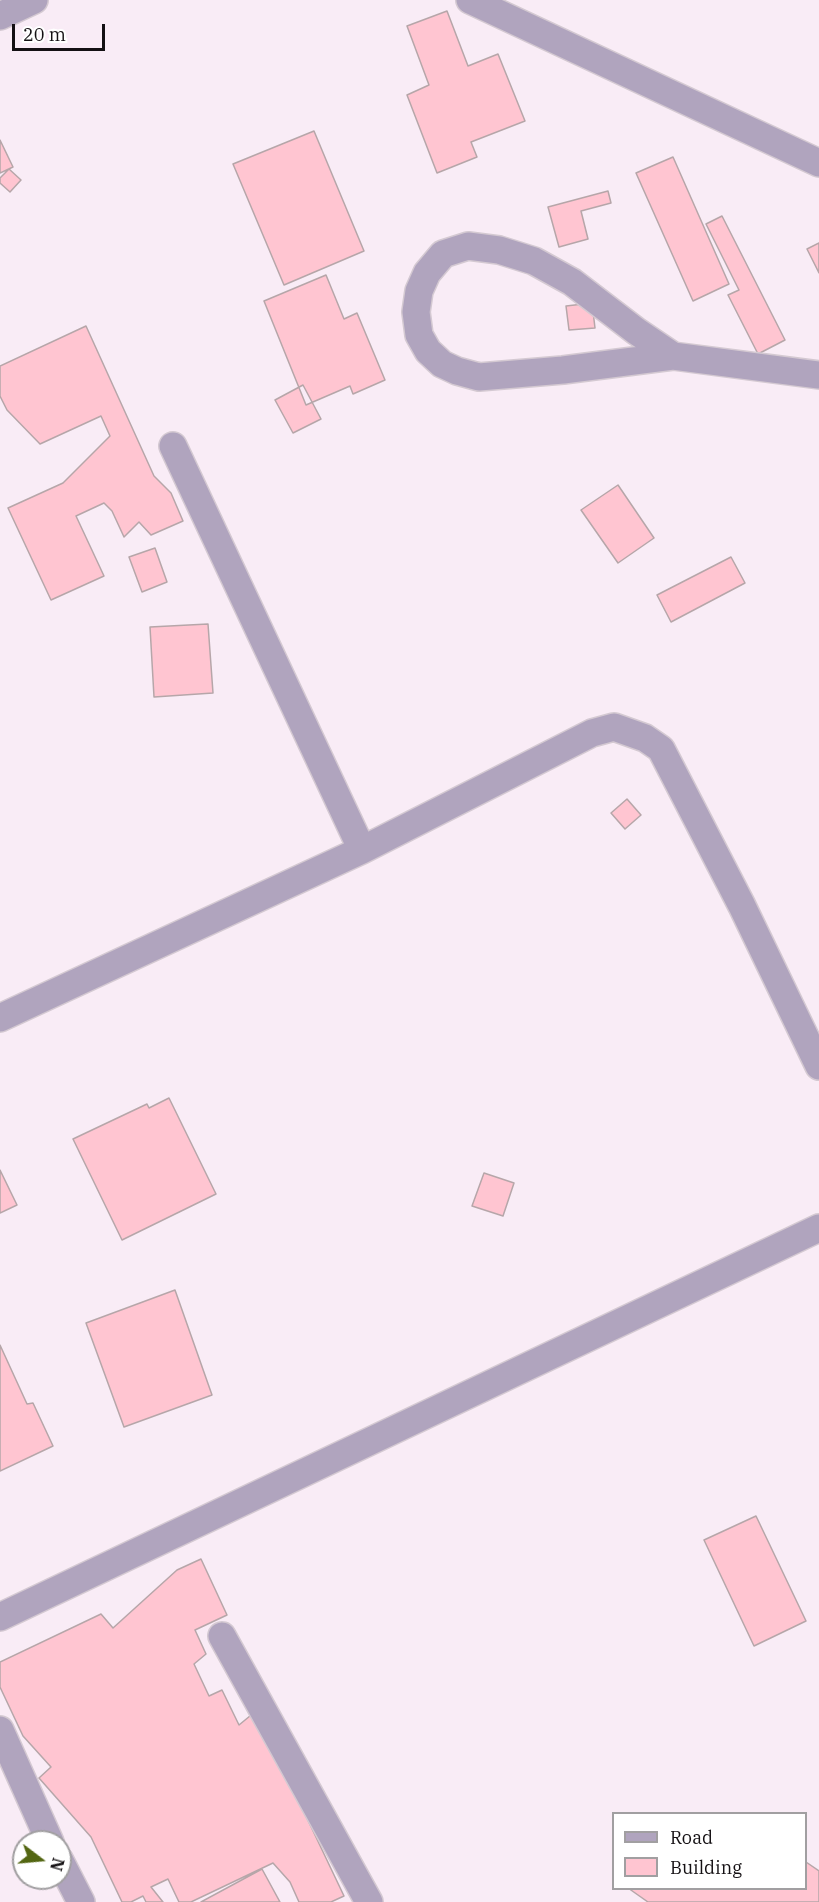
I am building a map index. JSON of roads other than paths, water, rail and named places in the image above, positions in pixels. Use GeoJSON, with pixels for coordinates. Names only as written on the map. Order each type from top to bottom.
{"type":"FeatureCollection","features":[{"type":"Feature","properties":{"kind":"street"},"geometry":{"type":"LineString","coordinates":[[0,15],[34,0]]}},
{"type":"Feature","properties":{"kind":"street"},"geometry":{"type":"LineString","coordinates":[[470,0],[819,163]]}},
{"type":"Feature","properties":{"kind":"street"},"geometry":{"type":"LineString","coordinates":[[673,356],[572,282],[534,261],[499,250],[468,246],[443,254],[427,273],[419,291],[416,312],[419,335],[428,351],[442,364],[479,377],[563,370],[673,356],[819,375]]}},
{"type":"Feature","properties":{"kind":"street"},"geometry":{"type":"LineString","coordinates":[[173,446],[362,850]]}},
{"type":"Feature","properties":{"kind":"street"},"geometry":{"type":"LineString","coordinates":[[0,1018],[362,850],[592,733],[614,727],[645,738],[661,749],[742,906],[819,1066]]}},
{"type":"Feature","properties":{"kind":"street"},"geometry":{"type":"LineString","coordinates":[[0,1617],[819,1228]]}},
{"type":"Feature","properties":{"kind":"street"},"geometry":{"type":"LineString","coordinates":[[222,1636],[365,1901]]}},
{"type":"Feature","properties":{"kind":"street"},"geometry":{"type":"LineString","coordinates":[[0,1730],[45,1830]]}},
{"type":"Feature","properties":{"kind":"street"},"geometry":{"type":"LineString","coordinates":[[72,1884],[81,1902]]}}]}
